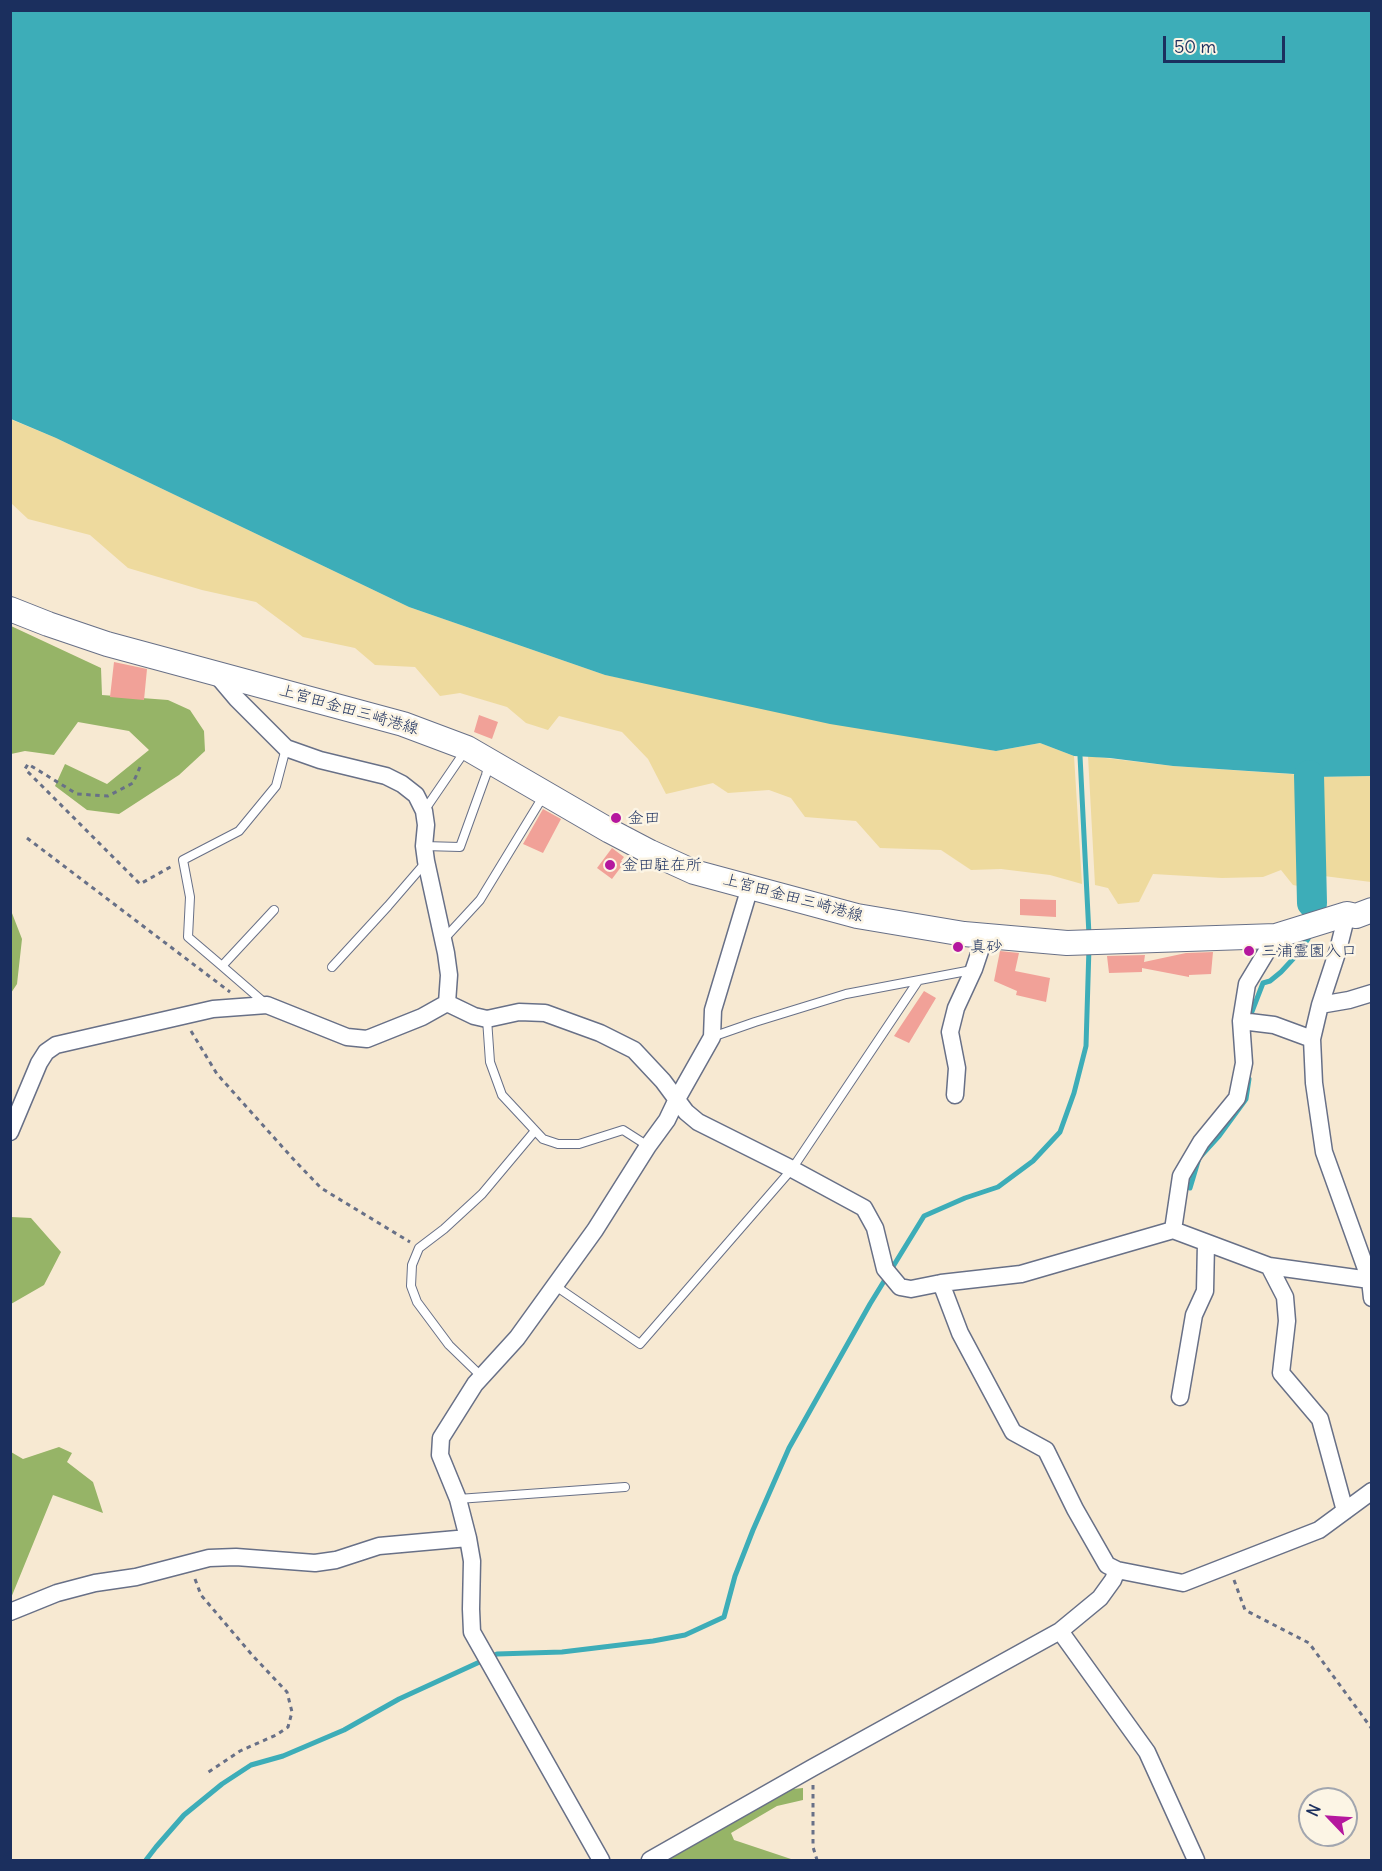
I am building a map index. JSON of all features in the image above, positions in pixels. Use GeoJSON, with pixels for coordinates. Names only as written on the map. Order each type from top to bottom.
{"type":"FeatureCollection","features":[{"type":"Feature","properties":{"kind":"main road","name":"上宮田金田三崎港線"},"geometry":{"type":"LineString","coordinates":[[10,609],[98,641],[404,724],[467,748],[650,852],[694,872],[857,916],[985,936],[1067,944],[1276,936],[1347,914],[1356,915],[1371,910]]}},
{"type":"Feature","properties":{"kind":"street"},"geometry":{"type":"LineString","coordinates":[[215,673],[237,699],[286,747],[320,760],[386,776],[402,784],[416,795],[424,811],[425,854],[449,975],[447,1003]]}},
{"type":"Feature","properties":{"kind":"street"},"geometry":{"type":"LineString","coordinates":[[601,1860],[472,1632],[472,1561],[458,1499],[440,1455],[441,1438],[481,1376],[517,1338],[595,1230],[667,1120],[712,1037],[712,1010],[750,887]]}},
{"type":"Feature","properties":{"kind":"street"},"geometry":{"type":"LineString","coordinates":[[1347,914],[1312,1039],[1314,1083],[1324,1152],[1370,1280],[1371,1298]]}},
{"type":"Feature","properties":{"kind":"street"},"geometry":{"type":"LineString","coordinates":[[955,1095],[957,1068],[950,1032],[956,1008],[974,969],[985,936]]}},
{"type":"Feature","properties":{"kind":"street"},"geometry":{"type":"LineString","coordinates":[[1173,1230],[1181,1176],[1201,1142],[1238,1098],[1244,1064],[1241,1021],[1247,984],[1276,936]]}},
{"type":"Feature","properties":{"kind":"street"},"geometry":{"type":"LineString","coordinates":[[1320,1005],[1371,993]]}},
{"type":"Feature","properties":{"kind":"street"},"geometry":{"type":"LineString","coordinates":[[10,1132],[39,1063],[46,1052],[56,1045],[213,1009],[267,1005],[339,1035],[367,1039],[422,1017],[447,1003]]}},
{"type":"Feature","properties":{"kind":"street"},"geometry":{"type":"LineString","coordinates":[[447,1003],[474,1016],[487,1019],[519,1012],[545,1013],[600,1033],[634,1050],[649,1064],[686,1112],[698,1122],[864,1208],[875,1228],[885,1269],[900,1287],[911,1288],[1021,1274],[1173,1230],[1269,1266],[1370,1280]]}},
{"type":"Feature","properties":{"kind":"street"},"geometry":{"type":"LineString","coordinates":[[1241,1021],[1274,1025],[1312,1039]]}},
{"type":"Feature","properties":{"kind":"street"},"geometry":{"type":"LineString","coordinates":[[1180,1397],[1194,1315],[1205,1291],[1206,1243]]}},
{"type":"Feature","properties":{"kind":"street"},"geometry":{"type":"LineString","coordinates":[[1269,1266],[1285,1297],[1287,1321],[1281,1373],[1320,1419],[1345,1510]]}},
{"type":"Feature","properties":{"kind":"street"},"geometry":{"type":"LineString","coordinates":[[940,1283],[960,1333],[1013,1432],[1046,1450],[1075,1509],[1107,1565],[1117,1570],[1183,1583],[1318,1530],[1371,1491]]}},
{"type":"Feature","properties":{"kind":"street"},"geometry":{"type":"LineString","coordinates":[[10,1612],[57,1593],[95,1583],[136,1577],[209,1558],[236,1557],[315,1563],[336,1560],[379,1546],[468,1538]]}},
{"type":"Feature","properties":{"kind":"street"},"geometry":{"type":"LineString","coordinates":[[650,1860],[1060,1631],[1100,1598],[1117,1570]]}},
{"type":"Feature","properties":{"kind":"street"},"geometry":{"type":"LineString","coordinates":[[1060,1631],[1148,1752],[1196,1860]]}},
{"type":"Feature","properties":{"kind":"lane"},"geometry":{"type":"LineString","coordinates":[[267,1005],[188,937],[190,897],[183,860],[239,831],[276,786],[286,747]]}},
{"type":"Feature","properties":{"kind":"lane"},"geometry":{"type":"LineString","coordinates":[[424,811],[467,748]]}},
{"type":"Feature","properties":{"kind":"lane"},"geometry":{"type":"LineString","coordinates":[[332,967],[388,906],[425,854],[460,847],[490,760]]}},
{"type":"Feature","properties":{"kind":"lane"},"geometry":{"type":"LineString","coordinates":[[443,939],[480,900],[546,793]]}},
{"type":"Feature","properties":{"kind":"lane"},"geometry":{"type":"LineString","coordinates":[[222,966],[274,910]]}},
{"type":"Feature","properties":{"kind":"lane"},"geometry":{"type":"LineString","coordinates":[[712,1037],[846,994],[974,969]]}},
{"type":"Feature","properties":{"kind":"lane"},"geometry":{"type":"LineString","coordinates":[[554,1285],[640,1344],[792,1169],[918,981]]}},
{"type":"Feature","properties":{"kind":"lane"},"geometry":{"type":"LineString","coordinates":[[487,1019],[490,1062],[502,1095],[534,1132],[543,1139],[558,1144],[579,1143],[623,1130],[648,1146]]}},
{"type":"Feature","properties":{"kind":"lane"},"geometry":{"type":"LineString","coordinates":[[481,1376],[449,1345],[417,1302],[411,1286],[412,1265],[419,1248],[444,1229],[482,1194],[534,1132]]}},
{"type":"Feature","properties":{"kind":"lane"},"geometry":{"type":"LineString","coordinates":[[458,1499],[625,1486]]}},
{"type":"Feature","properties":{"kind":"path"},"geometry":{"type":"LineString","coordinates":[[140,767],[133,783],[108,796],[77,794],[28,764],[25,769],[140,884],[183,860]]}},
{"type":"Feature","properties":{"kind":"path"},"geometry":{"type":"LineString","coordinates":[[27,838],[248,1006]]}},
{"type":"Feature","properties":{"kind":"path"},"geometry":{"type":"LineString","coordinates":[[182,1016],[217,1074],[321,1188],[419,1248]]}},
{"type":"Feature","properties":{"kind":"path"},"geometry":{"type":"LineString","coordinates":[[189,1564],[201,1594],[252,1656],[287,1692],[292,1712],[288,1727],[240,1751],[207,1773]]}},
{"type":"Feature","properties":{"kind":"path"},"geometry":{"type":"LineString","coordinates":[[1229,1565],[1245,1610],[1310,1643],[1371,1729]]}},
{"type":"Feature","properties":{"kind":"path"},"geometry":{"type":"LineString","coordinates":[[812,1768],[813,1847],[817,1860]]}},
{"type":"Feature","properties":{"kind":"green space"},"geometry":{"type":"Polygon","coordinates":[[[11,626],[101,668],[102,695],[168,700],[190,710],[204,731],[205,751],[179,775],[119,814],[87,810],[55,786],[65,764],[107,784],[149,750],[129,731],[78,722],[54,755],[25,751],[11,754],[11,626]]]}},
{"type":"Feature","properties":{"kind":"green space"},"geometry":{"type":"Polygon","coordinates":[[[10,908],[22,939],[17,984],[11,993],[10,908]]]}},
{"type":"Feature","properties":{"kind":"green space"},"geometry":{"type":"Polygon","coordinates":[[[11,1217],[31,1218],[61,1252],[44,1285],[11,1304],[11,1217]]]}},
{"type":"Feature","properties":{"kind":"green space"},"geometry":{"type":"Polygon","coordinates":[[[59,1447],[72,1453],[67,1462],[93,1482],[103,1513],[53,1495],[11,1598],[11,1452],[23,1459],[59,1447]]]}},
{"type":"Feature","properties":{"kind":"green space"},"geometry":{"type":"Polygon","coordinates":[[[803,1788],[803,1800],[777,1806],[731,1833],[734,1840],[794,1860],[666,1860],[783,1790],[803,1788]]]}},
{"type":"Feature","properties":{"kind":"sand"},"geometry":{"type":"Polygon","coordinates":[[[10,419],[56,438],[409,607],[605,675],[996,751],[1040,743],[1074,756],[1082,884],[1050,875],[1001,869],[971,870],[941,850],[880,848],[856,821],[805,817],[791,798],[769,790],[728,793],[713,783],[666,794],[648,759],[622,732],[559,716],[548,730],[526,723],[507,707],[460,693],[440,696],[415,667],[375,665],[355,648],[303,637],[256,602],[202,590],[128,568],[90,535],[28,519],[11,503],[10,419]]]}},
{"type":"Feature","properties":{"kind":"sand"},"geometry":{"type":"Polygon","coordinates":[[[1088,756],[1173,766],[1305,775],[1308,888],[1293,885],[1281,870],[1263,877],[1222,878],[1153,874],[1139,902],[1118,904],[1108,888],[1095,885],[1088,756]]]}},
{"type":"Feature","properties":{"kind":"sand"},"geometry":{"type":"Polygon","coordinates":[[[1371,776],[1371,882],[1316,875],[1313,777],[1371,776]]]}},
{"type":"Feature","properties":{"kind":"water"},"geometry":{"type":"Polygon","coordinates":[[[10,11],[1371,11],[1371,776],[1313,777],[1173,766],[1074,756],[1040,743],[996,751],[830,724],[605,675],[409,607],[56,438],[11,419],[10,11]]]}},
{"type":"Feature","properties":{"kind":"building"},"geometry":{"type":"Polygon","coordinates":[[[114,662],[147,669],[144,700],[110,697],[114,662]]]}},
{"type":"Feature","properties":{"kind":"building"},"geometry":{"type":"Polygon","coordinates":[[[479,715],[498,722],[492,739],[474,732],[479,715]]]}},
{"type":"Feature","properties":{"kind":"building"},"geometry":{"type":"Polygon","coordinates":[[[543,809],[561,819],[543,853],[523,844],[543,809]]]}},
{"type":"Feature","properties":{"kind":"building","name":"金田駐在所"},"geometry":{"type":"Polygon","coordinates":[[[612,848],[624,857],[621,861],[624,863],[612,879],[597,868],[612,848]]]}},
{"type":"Feature","properties":{"kind":"building"},"geometry":{"type":"Polygon","coordinates":[[[1020,899],[1056,900],[1056,917],[1020,915],[1020,899]]]}},
{"type":"Feature","properties":{"kind":"building"},"geometry":{"type":"Polygon","coordinates":[[[1000,951],[1019,953],[1015,971],[1050,978],[1046,1002],[1016,995],[1017,991],[994,981],[1000,951]]]}},
{"type":"Feature","properties":{"kind":"building"},"geometry":{"type":"Polygon","coordinates":[[[1213,952],[1211,974],[1189,975],[1189,977],[1142,968],[1142,972],[1109,973],[1107,956],[1145,955],[1144,962],[1186,953],[1213,952]]]}},
{"type":"Feature","properties":{"kind":"building"},"geometry":{"type":"Polygon","coordinates":[[[924,991],[936,998],[909,1043],[894,1036],[924,991]]]}},
{"type":"Feature","properties":{"kind":"waterway"},"geometry":{"type":"LineString","coordinates":[[1080,756],[1089,935]]}},
{"type":"Feature","properties":{"kind":"waterway"},"geometry":{"type":"LineString","coordinates":[[1309,775],[1312,903]]}},
{"type":"Feature","properties":{"kind":"waterway"},"geometry":{"type":"LineString","coordinates":[[1251,1014],[1263,983],[1270,981],[1281,972],[1308,939]]}},
{"type":"Feature","properties":{"kind":"waterway"},"geometry":{"type":"LineString","coordinates":[[146,1860],[184,1815],[222,1784],[251,1765],[283,1756],[344,1730],[399,1699],[497,1654],[562,1652],[653,1641],[685,1635],[724,1617],[735,1576],[789,1448],[870,1304],[924,1216],[998,1187],[1033,1161],[1060,1132],[1074,1093],[1086,1046],[1089,947]]}},
{"type":"Feature","properties":{"kind":"waterway"},"geometry":{"type":"LineString","coordinates":[[1190,1188],[1199,1158],[1219,1136],[1246,1099],[1249,1079]]}},
{"type":"Feature","properties":{"kind":"place","name":"金田"},"geometry":{"type":"Point","coordinates":[616,818]}},
{"type":"Feature","properties":{"kind":"place","name":"金田駐在所"},"geometry":{"type":"Point","coordinates":[610,865]}},
{"type":"Feature","properties":{"kind":"place","name":"真砂"},"geometry":{"type":"Point","coordinates":[958,947]}},
{"type":"Feature","properties":{"kind":"place","name":"三浦霊園入口"},"geometry":{"type":"Point","coordinates":[1249,951]}}]}
